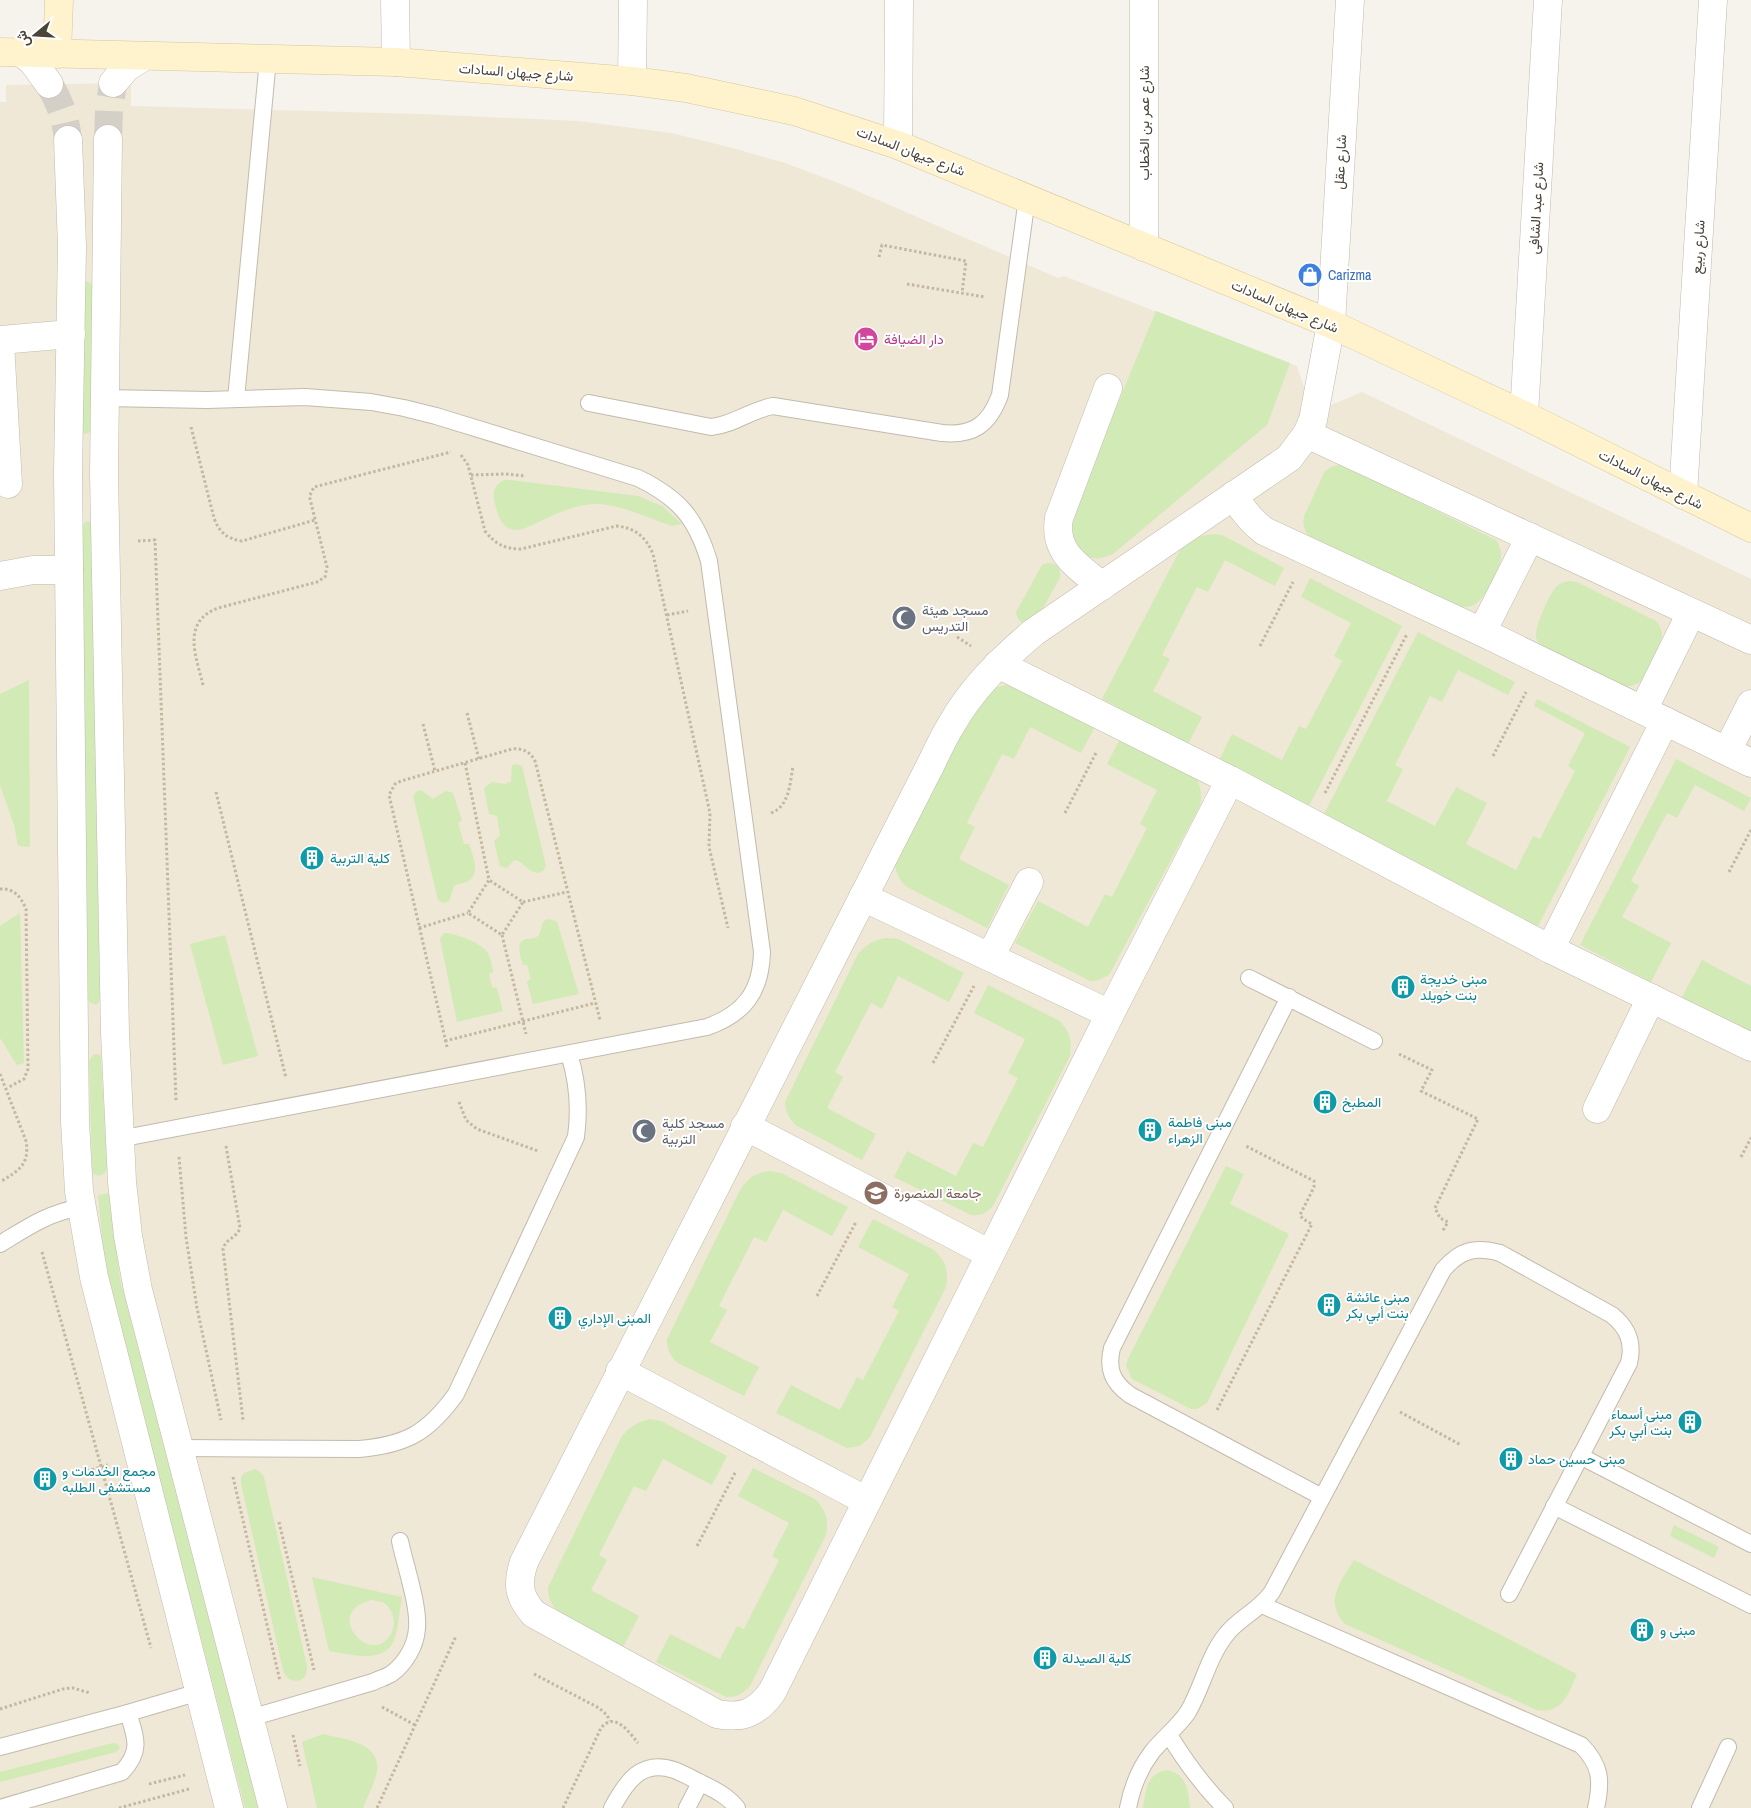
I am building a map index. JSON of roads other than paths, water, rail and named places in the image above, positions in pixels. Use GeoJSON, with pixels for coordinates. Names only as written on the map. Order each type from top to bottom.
{"type":"FeatureCollection","features":[{"type":"Feature","properties":{"kind":"main road"},"geometry":{"type":"LineString","coordinates":[[57,54],[59,0]]}},
{"type":"Feature","properties":{"kind":"main road","name":"شارع جيهان السادات"},"geometry":{"type":"LineString","coordinates":[[11,53],[396,62],[632,81],[722,95],[794,111],[846,126],[898,145],[1331,324],[1524,415],[1751,528]]}},
{"type":"Feature","properties":{"kind":"street"},"geometry":{"type":"LineString","coordinates":[[395,0],[396,62]]}},
{"type":"Feature","properties":{"kind":"street"},"geometry":{"type":"LineString","coordinates":[[632,81],[634,0]]}},
{"type":"Feature","properties":{"kind":"street"},"geometry":{"type":"LineString","coordinates":[[898,145],[899,0]]}},
{"type":"Feature","properties":{"kind":"street","name":"شارع عمر بن الخطاب"},"geometry":{"type":"LineString","coordinates":[[1144,0],[1144,247]]}},
{"type":"Feature","properties":{"kind":"street","name":"شارع عقل"},"geometry":{"type":"LineString","coordinates":[[1308,434],[1313,420],[1331,324],[1350,0]]}},
{"type":"Feature","properties":{"kind":"street","name":"شارع عبد الشافى"},"geometry":{"type":"LineString","coordinates":[[1524,415],[1548,0]]}},
{"type":"Feature","properties":{"kind":"street","name":"شارع ربيع"},"geometry":{"type":"LineString","coordinates":[[1683,494],[1714,0]]}},
{"type":"Feature","properties":{"kind":"street"},"geometry":{"type":"LineString","coordinates":[[11,53],[33,62],[49,84]]}},
{"type":"Feature","properties":{"kind":"street"},"geometry":{"type":"LineString","coordinates":[[113,83],[127,67],[145,56]]}},
{"type":"Feature","properties":{"kind":"street"},"geometry":{"type":"LineString","coordinates":[[108,139],[104,474],[114,1033],[124,1210],[134,1272],[273,1808]]}},
{"type":"Feature","properties":{"kind":"street"},"geometry":{"type":"LineString","coordinates":[[68,140],[72,246],[68,473],[74,1033],[76,1148],[81,1207],[94,1277],[229,1808]]}},
{"type":"Feature","properties":{"kind":"street"},"geometry":{"type":"LineString","coordinates":[[72,246],[107,245]]}},
{"type":"Feature","properties":{"kind":"street"},"geometry":{"type":"LineString","coordinates":[[8,484],[0,341],[70,334]]}},
{"type":"Feature","properties":{"kind":"street"},"geometry":{"type":"LineString","coordinates":[[1102,586],[1063,551],[1057,529],[1059,518],[1108,388]]}},
{"type":"Feature","properties":{"kind":"street"},"geometry":{"type":"LineString","coordinates":[[1230,780],[1110,1014],[772,1692],[765,1702],[754,1710],[742,1715],[729,1716],[717,1714],[534,1614],[524,1603],[520,1590],[520,1575],[524,1562],[620,1371],[950,726],[975,690],[998,664],[1034,632],[1289,458],[1308,434],[1751,640]]}},
{"type":"Feature","properties":{"kind":"street"},"geometry":{"type":"LineString","coordinates":[[68,473],[104,474]]}},
{"type":"Feature","properties":{"kind":"street"},"geometry":{"type":"LineString","coordinates":[[1234,495],[1241,510],[1264,531],[1482,632],[1751,763]]}},
{"type":"Feature","properties":{"kind":"street"},"geometry":{"type":"LineString","coordinates":[[1482,632],[1530,537]]}},
{"type":"Feature","properties":{"kind":"street"},"geometry":{"type":"LineString","coordinates":[[0,576],[33,570],[69,570]]}},
{"type":"Feature","properties":{"kind":"street"},"geometry":{"type":"LineString","coordinates":[[1550,949],[1654,716],[1690,613]]}},
{"type":"Feature","properties":{"kind":"street"},"geometry":{"type":"LineString","coordinates":[[998,664],[1230,780],[1550,949],[1751,1047]]}},
{"type":"Feature","properties":{"kind":"street"},"geometry":{"type":"LineString","coordinates":[[1727,751],[1751,704]]}},
{"type":"Feature","properties":{"kind":"street"},"geometry":{"type":"LineString","coordinates":[[990,957],[1029,882]]}},
{"type":"Feature","properties":{"kind":"street"},"geometry":{"type":"LineString","coordinates":[[863,897],[1110,1014]]}},
{"type":"Feature","properties":{"kind":"street"},"geometry":{"type":"LineString","coordinates":[[1597,1109],[1651,998]]}},
{"type":"Feature","properties":{"kind":"street"},"geometry":{"type":"LineString","coordinates":[[74,1033],[114,1033]]}},
{"type":"Feature","properties":{"kind":"street"},"geometry":{"type":"LineString","coordinates":[[745,1126],[990,1254]]}},
{"type":"Feature","properties":{"kind":"street"},"geometry":{"type":"LineString","coordinates":[[620,1371],[867,1501]]}},
{"type":"Feature","properties":{"kind":"lane"},"geometry":{"type":"LineString","coordinates":[[236,399],[268,59]]}},
{"type":"Feature","properties":{"kind":"lane"},"geometry":{"type":"LineString","coordinates":[[589,402],[710,427],[729,424],[754,411],[773,406],[957,434],[972,430],[985,422],[995,410],[1000,395],[1027,198]]}},
{"type":"Feature","properties":{"kind":"lane"},"geometry":{"type":"LineString","coordinates":[[105,398],[184,400],[305,397],[338,399],[404,408],[460,423],[638,478],[658,488],[676,502],[691,520],[702,540],[709,562],[762,952],[761,969],[757,985],[748,1000],[737,1012],[723,1022],[706,1027],[119,1139]]}},
{"type":"Feature","properties":{"kind":"lane"},"geometry":{"type":"LineString","coordinates":[[1249,978],[1374,1041]]}},
{"type":"Feature","properties":{"kind":"lane"},"geometry":{"type":"LineString","coordinates":[[1289,998],[1112,1348],[1109,1358],[1110,1370],[1114,1380],[1130,1395],[1322,1497]]}},
{"type":"Feature","properties":{"kind":"lane"},"geometry":{"type":"LineString","coordinates":[[179,1448],[359,1449],[382,1447],[404,1440],[425,1429],[442,1413],[456,1394],[576,1137],[579,1095],[576,1074],[569,1054]]}},
{"type":"Feature","properties":{"kind":"lane"},"geometry":{"type":"LineString","coordinates":[[0,1244],[34,1222],[57,1212],[81,1207]]}},
{"type":"Feature","properties":{"kind":"lane"},"geometry":{"type":"LineString","coordinates":[[1128,1808],[1136,1778],[1153,1751],[1187,1713],[1217,1647],[1224,1636],[1232,1627],[1262,1605],[1272,1592],[1443,1270],[1462,1253],[1474,1250],[1500,1253],[1612,1315],[1621,1322],[1631,1342],[1629,1363],[1508,1594]]}},
{"type":"Feature","properties":{"kind":"lane"},"geometry":{"type":"LineString","coordinates":[[1580,1456],[1751,1544]]}},
{"type":"Feature","properties":{"kind":"lane"},"geometry":{"type":"LineString","coordinates":[[1554,1506],[1751,1605]]}},
{"type":"Feature","properties":{"kind":"lane"},"geometry":{"type":"LineString","coordinates":[[250,1718],[373,1682],[390,1674],[404,1662],[413,1646],[417,1629],[416,1610],[400,1541]]}},
{"type":"Feature","properties":{"kind":"lane"},"geometry":{"type":"LineString","coordinates":[[1262,1605],[1581,1745],[1589,1753],[1598,1772],[1600,1783],[1596,1808]]}},
{"type":"Feature","properties":{"kind":"lane"},"geometry":{"type":"LineString","coordinates":[[0,1747],[199,1692]]}},
{"type":"Feature","properties":{"kind":"lane"},"geometry":{"type":"LineString","coordinates":[[0,1808],[122,1772],[131,1763],[136,1751],[136,1738],[128,1713]]}},
{"type":"Feature","properties":{"kind":"lane"},"geometry":{"type":"LineString","coordinates":[[1169,1735],[1201,1782],[1225,1808]]}},
{"type":"Feature","properties":{"kind":"lane"},"geometry":{"type":"LineString","coordinates":[[1700,1808],[1728,1747]]}},
{"type":"Feature","properties":{"kind":"lane"},"geometry":{"type":"LineString","coordinates":[[612,1808],[629,1780],[639,1772],[650,1768],[663,1767],[675,1770],[700,1783],[727,1798],[737,1808]]}},
{"type":"Feature","properties":{"kind":"lane"},"geometry":{"type":"LineString","coordinates":[[687,1808],[700,1783]]}},
{"type":"Feature","properties":{"kind":"tunnel"},"geometry":{"type":"LineString","coordinates":[[108,139],[113,83]]}},
{"type":"Feature","properties":{"kind":"tunnel"},"geometry":{"type":"LineString","coordinates":[[49,84],[62,111],[68,140]]}},
{"type":"Feature","properties":{"kind":"place","name":"Carizma"},"geometry":{"type":"Point","coordinates":[1310,275]}},
{"type":"Feature","properties":{"kind":"place","name":"دار الضيافة"},"geometry":{"type":"Point","coordinates":[866,339]}},
{"type":"Feature","properties":{"kind":"place","name":"مسجد هيئة التدريس"},"geometry":{"type":"Point","coordinates":[904,618]}},
{"type":"Feature","properties":{"kind":"place","name":"كلية التربية"},"geometry":{"type":"Point","coordinates":[312,858]}},
{"type":"Feature","properties":{"kind":"place","name":"مبنى خديجة بنت خويلد"},"geometry":{"type":"Point","coordinates":[1403,987]}},
{"type":"Feature","properties":{"kind":"place","name":"المطبخ"},"geometry":{"type":"Point","coordinates":[1325,1102]}},
{"type":"Feature","properties":{"kind":"place","name":"مبنى فاطمة الزهراء"},"geometry":{"type":"Point","coordinates":[1150,1130]}},
{"type":"Feature","properties":{"kind":"place","name":"مسجد كلية التربية"},"geometry":{"type":"Point","coordinates":[644,1131]}},
{"type":"Feature","properties":{"kind":"place","name":"جامعة المنصورة"},"geometry":{"type":"Point","coordinates":[876,1193]}},
{"type":"Feature","properties":{"kind":"place","name":"مبنى عائشة بنت أبي بكر"},"geometry":{"type":"Point","coordinates":[1329,1305]}},
{"type":"Feature","properties":{"kind":"place","name":"المبنى الإداري"},"geometry":{"type":"Point","coordinates":[560,1318]}},
{"type":"Feature","properties":{"kind":"place","name":"مبنى أسماء بنت أبي بكر"},"geometry":{"type":"Point","coordinates":[1690,1422]}},
{"type":"Feature","properties":{"kind":"place","name":"مبنى حسين حماد"},"geometry":{"type":"Point","coordinates":[1511,1459]}},
{"type":"Feature","properties":{"kind":"place","name":"مجمع الخدمات و مستشفى الطلبه"},"geometry":{"type":"Point","coordinates":[45,1479]}},
{"type":"Feature","properties":{"kind":"place","name":"مبنى و"},"geometry":{"type":"Point","coordinates":[1642,1630]}},
{"type":"Feature","properties":{"kind":"place","name":"كلية الصيدلة"},"geometry":{"type":"Point","coordinates":[1045,1658]}}]}
